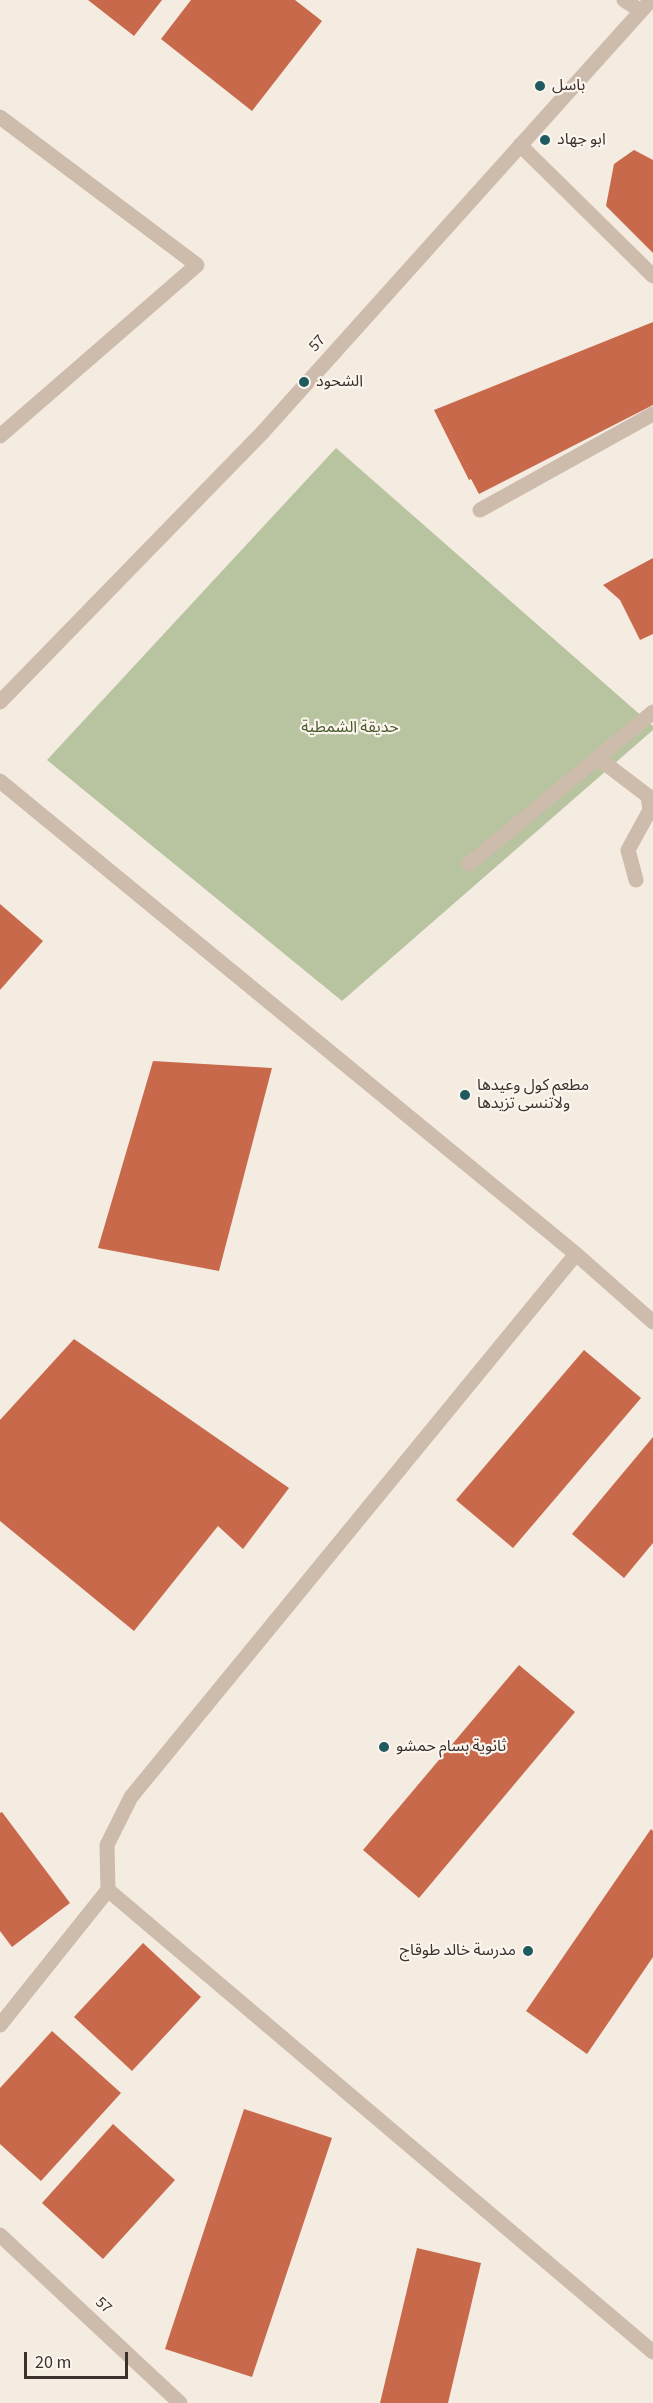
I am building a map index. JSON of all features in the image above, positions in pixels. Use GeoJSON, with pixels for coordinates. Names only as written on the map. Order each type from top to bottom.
{"type":"FeatureCollection","features":[{"type":"Feature","properties":{"kind":"street"},"geometry":{"type":"LineString","coordinates":[[624,0],[646,5]]}},
{"type":"Feature","properties":{"kind":"street","name":"57"},"geometry":{"type":"LineString","coordinates":[[0,702],[262,433],[646,5]]}},
{"type":"Feature","properties":{"kind":"street"},"geometry":{"type":"LineString","coordinates":[[0,117],[197,265],[0,436]]}},
{"type":"Feature","properties":{"kind":"street"},"geometry":{"type":"LineString","coordinates":[[520,145],[653,276]]}},
{"type":"Feature","properties":{"kind":"street"},"geometry":{"type":"LineString","coordinates":[[480,510],[653,414]]}},
{"type":"Feature","properties":{"kind":"street"},"geometry":{"type":"LineString","coordinates":[[469,864],[653,712]]}},
{"type":"Feature","properties":{"kind":"street"},"geometry":{"type":"LineString","coordinates":[[598,758],[648,796],[650,810],[628,850],[636,880]]}},
{"type":"Feature","properties":{"kind":"street"},"geometry":{"type":"LineString","coordinates":[[0,782],[576,1254],[653,1322]]}},
{"type":"Feature","properties":{"kind":"street"},"geometry":{"type":"LineString","coordinates":[[0,2025],[108,1890],[107,1845],[131,1797],[576,1254]]}},
{"type":"Feature","properties":{"kind":"street"},"geometry":{"type":"LineString","coordinates":[[108,1890],[653,2352]]}},
{"type":"Feature","properties":{"kind":"street","name":"57"},"geometry":{"type":"LineString","coordinates":[[0,2235],[180,2403]]}},
{"type":"Feature","properties":{"kind":"green space","name":"حديقة الشمطية"},"geometry":{"type":"Polygon","coordinates":[[[336,448],[653,726],[653,730],[342,1001],[47,760],[336,448]]]}},
{"type":"Feature","properties":{"kind":"building"},"geometry":{"type":"Polygon","coordinates":[[[88,0],[162,0],[134,36],[88,0]]]}},
{"type":"Feature","properties":{"kind":"building"},"geometry":{"type":"Polygon","coordinates":[[[191,0],[295,0],[322,21],[252,111],[161,39],[191,0]]]}},
{"type":"Feature","properties":{"kind":"building"},"geometry":{"type":"Polygon","coordinates":[[[634,150],[653,160],[653,253],[606,206],[614,164],[634,150]]]}},
{"type":"Feature","properties":{"kind":"building"},"geometry":{"type":"Polygon","coordinates":[[[653,322],[653,405],[479,494],[471,479],[469,480],[434,410],[653,322]]]}},
{"type":"Feature","properties":{"kind":"building"},"geometry":{"type":"Polygon","coordinates":[[[653,558],[653,634],[640,640],[620,600],[603,585],[653,558]]]}},
{"type":"Feature","properties":{"kind":"building"},"geometry":{"type":"Polygon","coordinates":[[[0,904],[43,941],[0,990],[0,904]]]}},
{"type":"Feature","properties":{"kind":"building"},"geometry":{"type":"Polygon","coordinates":[[[153,1061],[272,1068],[219,1271],[98,1248],[153,1061]]]}},
{"type":"Feature","properties":{"kind":"building"},"geometry":{"type":"Polygon","coordinates":[[[74,1339],[289,1488],[243,1549],[218,1526],[134,1631],[0,1521],[0,1420],[74,1339]]]}},
{"type":"Feature","properties":{"kind":"building"},"geometry":{"type":"Polygon","coordinates":[[[584,1350],[641,1398],[513,1548],[456,1500],[584,1350]]]}},
{"type":"Feature","properties":{"kind":"building"},"geometry":{"type":"Polygon","coordinates":[[[653,1437],[653,1543],[624,1578],[572,1534],[653,1437]]]}},
{"type":"Feature","properties":{"kind":"building"},"geometry":{"type":"Polygon","coordinates":[[[519,1665],[575,1712],[419,1898],[363,1850],[519,1665]]]}},
{"type":"Feature","properties":{"kind":"building"},"geometry":{"type":"Polygon","coordinates":[[[2,1812],[70,1903],[12,1947],[0,1931],[0,1813],[2,1812]]]}},
{"type":"Feature","properties":{"kind":"building"},"geometry":{"type":"Polygon","coordinates":[[[651,1829],[653,1831],[653,1957],[587,2054],[526,2011],[651,1829]]]}},
{"type":"Feature","properties":{"kind":"building"},"geometry":{"type":"Polygon","coordinates":[[[143,1943],[201,1997],[132,2071],[74,2017],[143,1943]]]}},
{"type":"Feature","properties":{"kind":"building"},"geometry":{"type":"Polygon","coordinates":[[[52,2031],[121,2093],[41,2181],[0,2144],[0,2088],[52,2031]]]}},
{"type":"Feature","properties":{"kind":"building"},"geometry":{"type":"Polygon","coordinates":[[[244,2109],[332,2138],[252,2377],[165,2349],[244,2109]]]}},
{"type":"Feature","properties":{"kind":"building"},"geometry":{"type":"Polygon","coordinates":[[[113,2124],[175,2180],[103,2259],[42,2203],[113,2124]]]}},
{"type":"Feature","properties":{"kind":"building"},"geometry":{"type":"Polygon","coordinates":[[[417,2248],[481,2263],[448,2403],[380,2403],[417,2248]]]}},
{"type":"Feature","properties":{"kind":"place","name":"باسل"},"geometry":{"type":"Point","coordinates":[540,86]}},
{"type":"Feature","properties":{"kind":"place","name":"ابو جهاد"},"geometry":{"type":"Point","coordinates":[545,140]}},
{"type":"Feature","properties":{"kind":"place","name":"الشحود"},"geometry":{"type":"Point","coordinates":[304,382]}},
{"type":"Feature","properties":{"kind":"place","name":"مطعم كول وعيدها ولاتنسى تزيدها"},"geometry":{"type":"Point","coordinates":[465,1095]}},
{"type":"Feature","properties":{"kind":"place","name":"ثانوية بسام حمشو"},"geometry":{"type":"Point","coordinates":[384,1747]}},
{"type":"Feature","properties":{"kind":"place","name":"مدرسة خالد طوقاج"},"geometry":{"type":"Point","coordinates":[528,1951]}}]}
